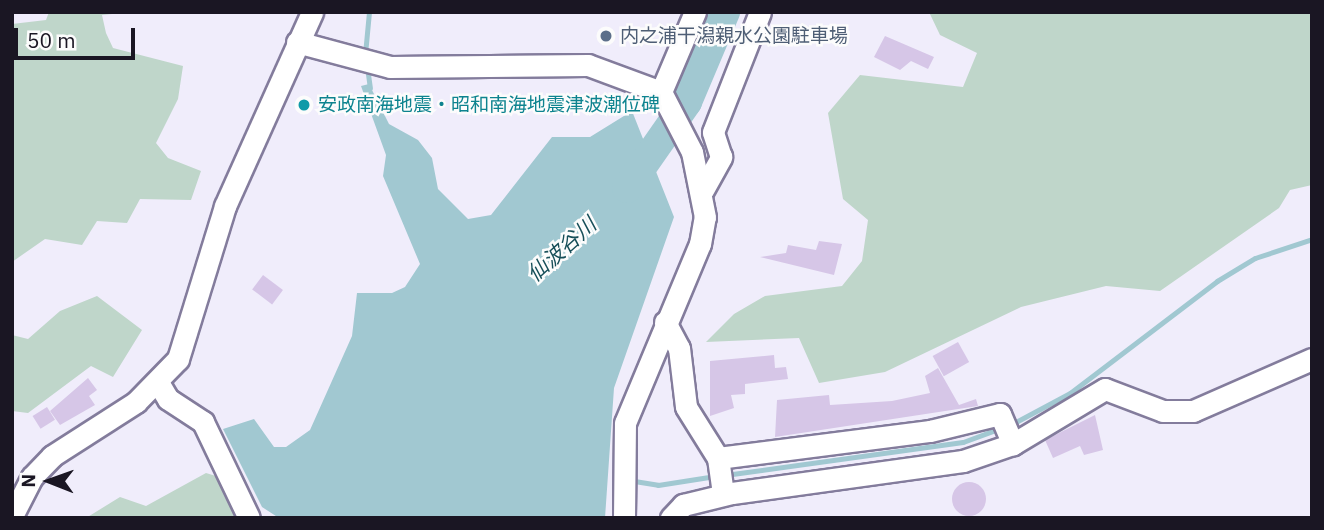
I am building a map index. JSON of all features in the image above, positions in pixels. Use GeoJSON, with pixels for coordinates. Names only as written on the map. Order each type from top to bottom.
{"type":"FeatureCollection","features":[{"type":"Feature","properties":{"kind":"street"},"geometry":{"type":"LineString","coordinates":[[12,516],[32,477],[52,456],[159,384],[193,321],[225,206],[312,12]]}},
{"type":"Feature","properties":{"kind":"street"},"geometry":{"type":"LineString","coordinates":[[663,99],[695,12]]}},
{"type":"Feature","properties":{"kind":"street"},"geometry":{"type":"LineString","coordinates":[[702,187],[721,157],[713,132],[760,12]]}},
{"type":"Feature","properties":{"kind":"street"},"geometry":{"type":"LineString","coordinates":[[297,42],[357,61],[390,66],[587,65],[663,99],[692,152],[702,187],[700,244],[665,322],[625,423],[624,515]]}},
{"type":"Feature","properties":{"kind":"street"},"geometry":{"type":"LineString","coordinates":[[665,322],[679,348],[686,407],[721,476]]}},
{"type":"Feature","properties":{"kind":"street"},"geometry":{"type":"LineString","coordinates":[[721,476],[942,466],[1105,388],[1178,414],[1312,359]]}},
{"type":"Feature","properties":{"kind":"street"},"geometry":{"type":"LineString","coordinates":[[159,384],[168,399],[203,422],[249,518]]}},
{"type":"Feature","properties":{"kind":"street"},"geometry":{"type":"LineString","coordinates":[[671,518],[683,505],[721,476],[1000,414],[1008,433]]}},
{"type":"Feature","properties":{"kind":"green space"},"geometry":{"type":"Polygon","coordinates":[[[49,12],[132,12],[102,15],[106,33],[113,48],[183,66],[178,99],[156,143],[168,158],[201,171],[191,200],[140,199],[127,223],[97,221],[82,245],[45,239],[12,262],[12,24],[46,20],[49,12]]]}},
{"type":"Feature","properties":{"kind":"green space"},"geometry":{"type":"Polygon","coordinates":[[[929,12],[1312,12],[1312,185],[1290,190],[1279,208],[1160,291],[1106,286],[1021,307],[885,372],[819,383],[799,338],[706,342],[734,314],[765,296],[842,286],[862,261],[868,220],[843,199],[828,113],[860,75],[963,87],[977,53],[940,35],[929,12]]]}},
{"type":"Feature","properties":{"kind":"green space"},"geometry":{"type":"Polygon","coordinates":[[[97,296],[142,330],[113,377],[91,366],[28,413],[12,411],[12,335],[28,339],[60,311],[97,296]]]}},
{"type":"Feature","properties":{"kind":"green space"},"geometry":{"type":"Polygon","coordinates":[[[206,473],[229,480],[241,518],[86,518],[120,497],[146,506],[206,473]]]}},
{"type":"Feature","properties":{"kind":"water"},"geometry":{"type":"Polygon","coordinates":[[[369,84],[389,124],[418,140],[432,158],[438,189],[468,219],[491,215],[552,137],[590,137],[632,111],[674,217],[614,388],[605,518],[279,518],[262,507],[223,429],[254,419],[274,447],[286,447],[310,430],[352,336],[357,293],[392,293],[405,287],[420,264],[383,176],[386,155],[361,86],[369,84]]]}},
{"type":"Feature","properties":{"kind":"building"},"geometry":{"type":"Polygon","coordinates":[[[885,36],[934,57],[928,69],[911,61],[900,70],[874,57],[885,36]]]}},
{"type":"Feature","properties":{"kind":"building"},"geometry":{"type":"Polygon","coordinates":[[[819,241],[842,244],[834,275],[760,257],[786,253],[788,245],[816,250],[819,241]]]}},
{"type":"Feature","properties":{"kind":"building"},"geometry":{"type":"Polygon","coordinates":[[[263,275],[283,290],[272,304],[252,289],[263,275]]]}},
{"type":"Feature","properties":{"kind":"building"},"geometry":{"type":"Polygon","coordinates":[[[958,342],[969,362],[944,376],[933,356],[958,342]]]}},
{"type":"Feature","properties":{"kind":"building"},"geometry":{"type":"Polygon","coordinates":[[[774,355],[775,368],[786,367],[788,379],[745,384],[745,394],[731,395],[734,408],[710,416],[710,361],[774,355]]]}},
{"type":"Feature","properties":{"kind":"building"},"geometry":{"type":"Polygon","coordinates":[[[938,368],[959,405],[976,399],[978,406],[775,437],[777,400],[829,395],[830,405],[892,401],[930,393],[925,376],[938,368]]]}},
{"type":"Feature","properties":{"kind":"building"},"geometry":{"type":"Polygon","coordinates":[[[88,378],[97,390],[89,396],[95,405],[60,425],[50,411],[88,378]]]}},
{"type":"Feature","properties":{"kind":"building"},"geometry":{"type":"Polygon","coordinates":[[[47,407],[55,420],[41,429],[33,416],[47,407]]]}},
{"type":"Feature","properties":{"kind":"building"},"geometry":{"type":"Polygon","coordinates":[[[1095,415],[1103,450],[1084,455],[1080,446],[1053,458],[1045,440],[1095,415]]]}},
{"type":"Feature","properties":{"kind":"building"},"geometry":{"type":"Polygon","coordinates":[[[969,482],[981,487],[986,499],[981,511],[969,516],[957,511],[952,499],[957,487],[969,482]]]}},
{"type":"Feature","properties":{"kind":"waterway"},"geometry":{"type":"LineString","coordinates":[[365,54],[369,12]]}},
{"type":"Feature","properties":{"kind":"waterway","name":"仙波谷川"},"geometry":{"type":"LineString","coordinates":[[627,188],[687,102],[725,12]]}},
{"type":"Feature","properties":{"kind":"waterway"},"geometry":{"type":"LineString","coordinates":[[367,67],[370,88]]}},
{"type":"Feature","properties":{"kind":"waterway"},"geometry":{"type":"LineString","coordinates":[[1010,425],[1070,393],[1217,281],[1255,258],[1312,239]]}},
{"type":"Feature","properties":{"kind":"waterway"},"geometry":{"type":"LineString","coordinates":[[725,475],[963,442],[1001,428]]}},
{"type":"Feature","properties":{"kind":"waterway"},"geometry":{"type":"LineString","coordinates":[[628,480],[658,485],[715,476]]}},
{"type":"Feature","properties":{"kind":"place","name":"内之浦干潟親水公園駐車場"},"geometry":{"type":"Point","coordinates":[606,36]}},
{"type":"Feature","properties":{"kind":"place","name":"安政南海地震・昭和南海地震津波潮位碑"},"geometry":{"type":"Point","coordinates":[304,105]}}]}
